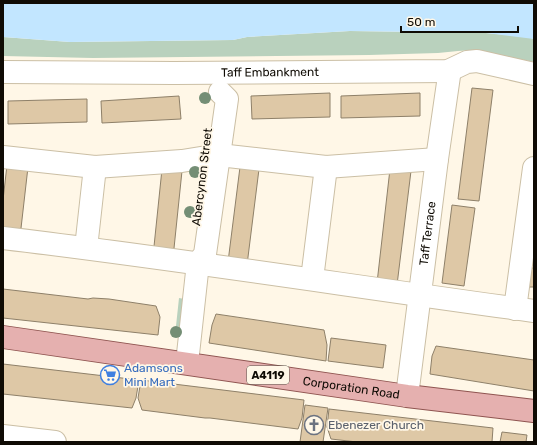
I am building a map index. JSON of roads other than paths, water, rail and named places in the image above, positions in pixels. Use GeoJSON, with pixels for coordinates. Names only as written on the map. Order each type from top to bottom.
{"type":"FeatureCollection","features":[{"type":"Feature","properties":{"kind":"main road","name":"Corporation Road"},"geometry":{"type":"LineString","coordinates":[[3,337],[407,396],[534,411]]}},
{"type":"Feature","properties":{"kind":"street","name":"Taff Embankment"},"geometry":{"type":"LineString","coordinates":[[3,72],[221,82],[448,71],[467,62],[477,61],[534,74]]}},
{"type":"Feature","properties":{"kind":"street","name":"Taff Terrace"},"geometry":{"type":"LineString","coordinates":[[407,396],[436,159],[449,76],[448,71]]}},
{"type":"Feature","properties":{"kind":"street","name":"Abercynon Street"},"geometry":{"type":"LineString","coordinates":[[187,363],[196,294],[198,264],[193,254],[212,156],[212,98],[221,82]]}},
{"type":"Feature","properties":{"kind":"street"},"geometry":{"type":"LineString","coordinates":[[3,157],[95,167],[182,162],[212,156],[326,167],[436,159]]}},
{"type":"Feature","properties":{"kind":"street"},"geometry":{"type":"LineString","coordinates":[[86,248],[95,167]]}},
{"type":"Feature","properties":{"kind":"street"},"geometry":{"type":"LineString","coordinates":[[312,279],[326,167]]}},
{"type":"Feature","properties":{"kind":"street"},"geometry":{"type":"LineString","coordinates":[[3,238],[312,279],[419,296],[524,310],[534,168]]}},
{"type":"Feature","properties":{"kind":"street"},"geometry":{"type":"LineString","coordinates":[[3,436],[55,442]]}},
{"type":"Feature","properties":{"kind":"water"},"geometry":{"type":"Polygon","coordinates":[[[3,3],[534,3],[534,39],[486,33],[350,31],[247,37],[233,40],[70,42],[3,37],[3,3]]]}},
{"type":"Feature","properties":{"kind":"place","name":"Adamsons Mini Mart"},"geometry":{"type":"Point","coordinates":[110,375]}},
{"type":"Feature","properties":{"kind":"place","name":"Ebenezer Church"},"geometry":{"type":"Point","coordinates":[314,425]}}]}
